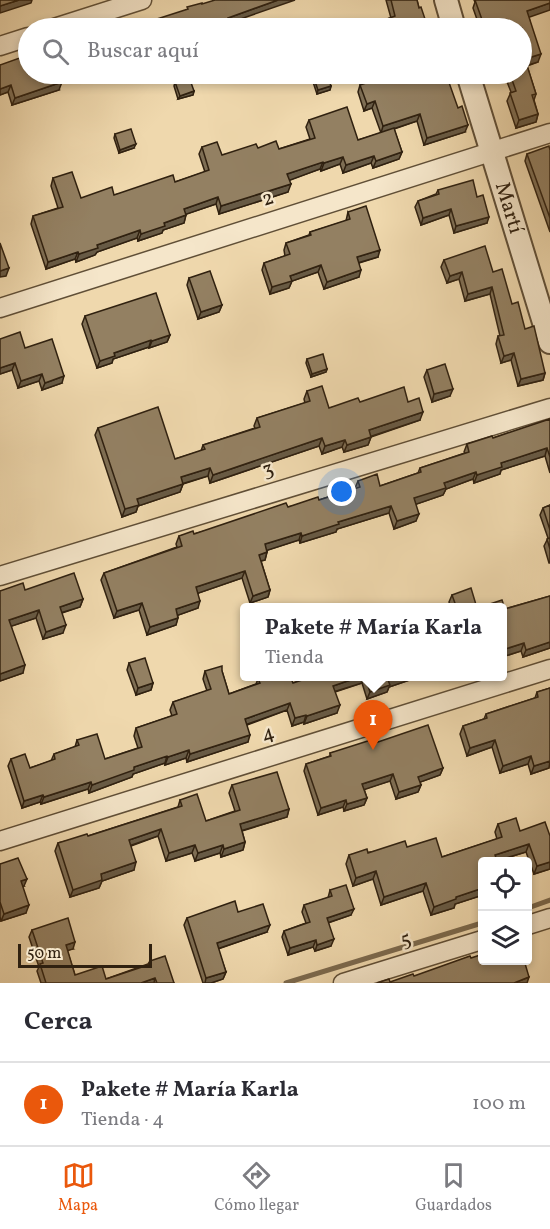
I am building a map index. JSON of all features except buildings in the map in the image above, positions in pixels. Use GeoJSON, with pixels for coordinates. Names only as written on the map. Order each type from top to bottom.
{"type":"FeatureCollection","features":[{"type":"Feature","properties":{"kind":"street"},"geometry":{"type":"LineString","coordinates":[[85,18],[141,0]]}},
{"type":"Feature","properties":{"kind":"street"},"geometry":{"type":"LineString","coordinates":[[446,0],[451,18]]}},
{"type":"Feature","properties":{"kind":"street"},"geometry":{"type":"LineString","coordinates":[[0,46],[18,40]]}},
{"type":"Feature","properties":{"kind":"street","name":"Martí"},"geometry":{"type":"LineString","coordinates":[[471,84],[550,342]]}},
{"type":"Feature","properties":{"kind":"street","name":"2"},"geometry":{"type":"LineString","coordinates":[[0,308],[550,133]]}},
{"type":"Feature","properties":{"kind":"street","name":"3"},"geometry":{"type":"LineString","coordinates":[[0,576],[550,408]]}},
{"type":"Feature","properties":{"kind":"street","name":"4"},"geometry":{"type":"LineString","coordinates":[[0,841],[550,669]]}},
{"type":"Feature","properties":{"kind":"street"},"geometry":{"type":"LineString","coordinates":[[532,924],[550,918]]}},
{"type":"Feature","properties":{"kind":"street","name":"5"},"geometry":{"type":"LineString","coordinates":[[342,983],[478,942]]}},
{"type":"Feature","properties":{"kind":"waterway"},"geometry":{"type":"LineString","coordinates":[[532,907],[550,900]]}},
{"type":"Feature","properties":{"kind":"waterway"},"geometry":{"type":"LineString","coordinates":[[286,983],[478,924]]}},
{"type":"Feature","properties":{"kind":"place","name":"Pakete # María Karla"},"geometry":{"type":"Point","coordinates":[373,750]}}]}
